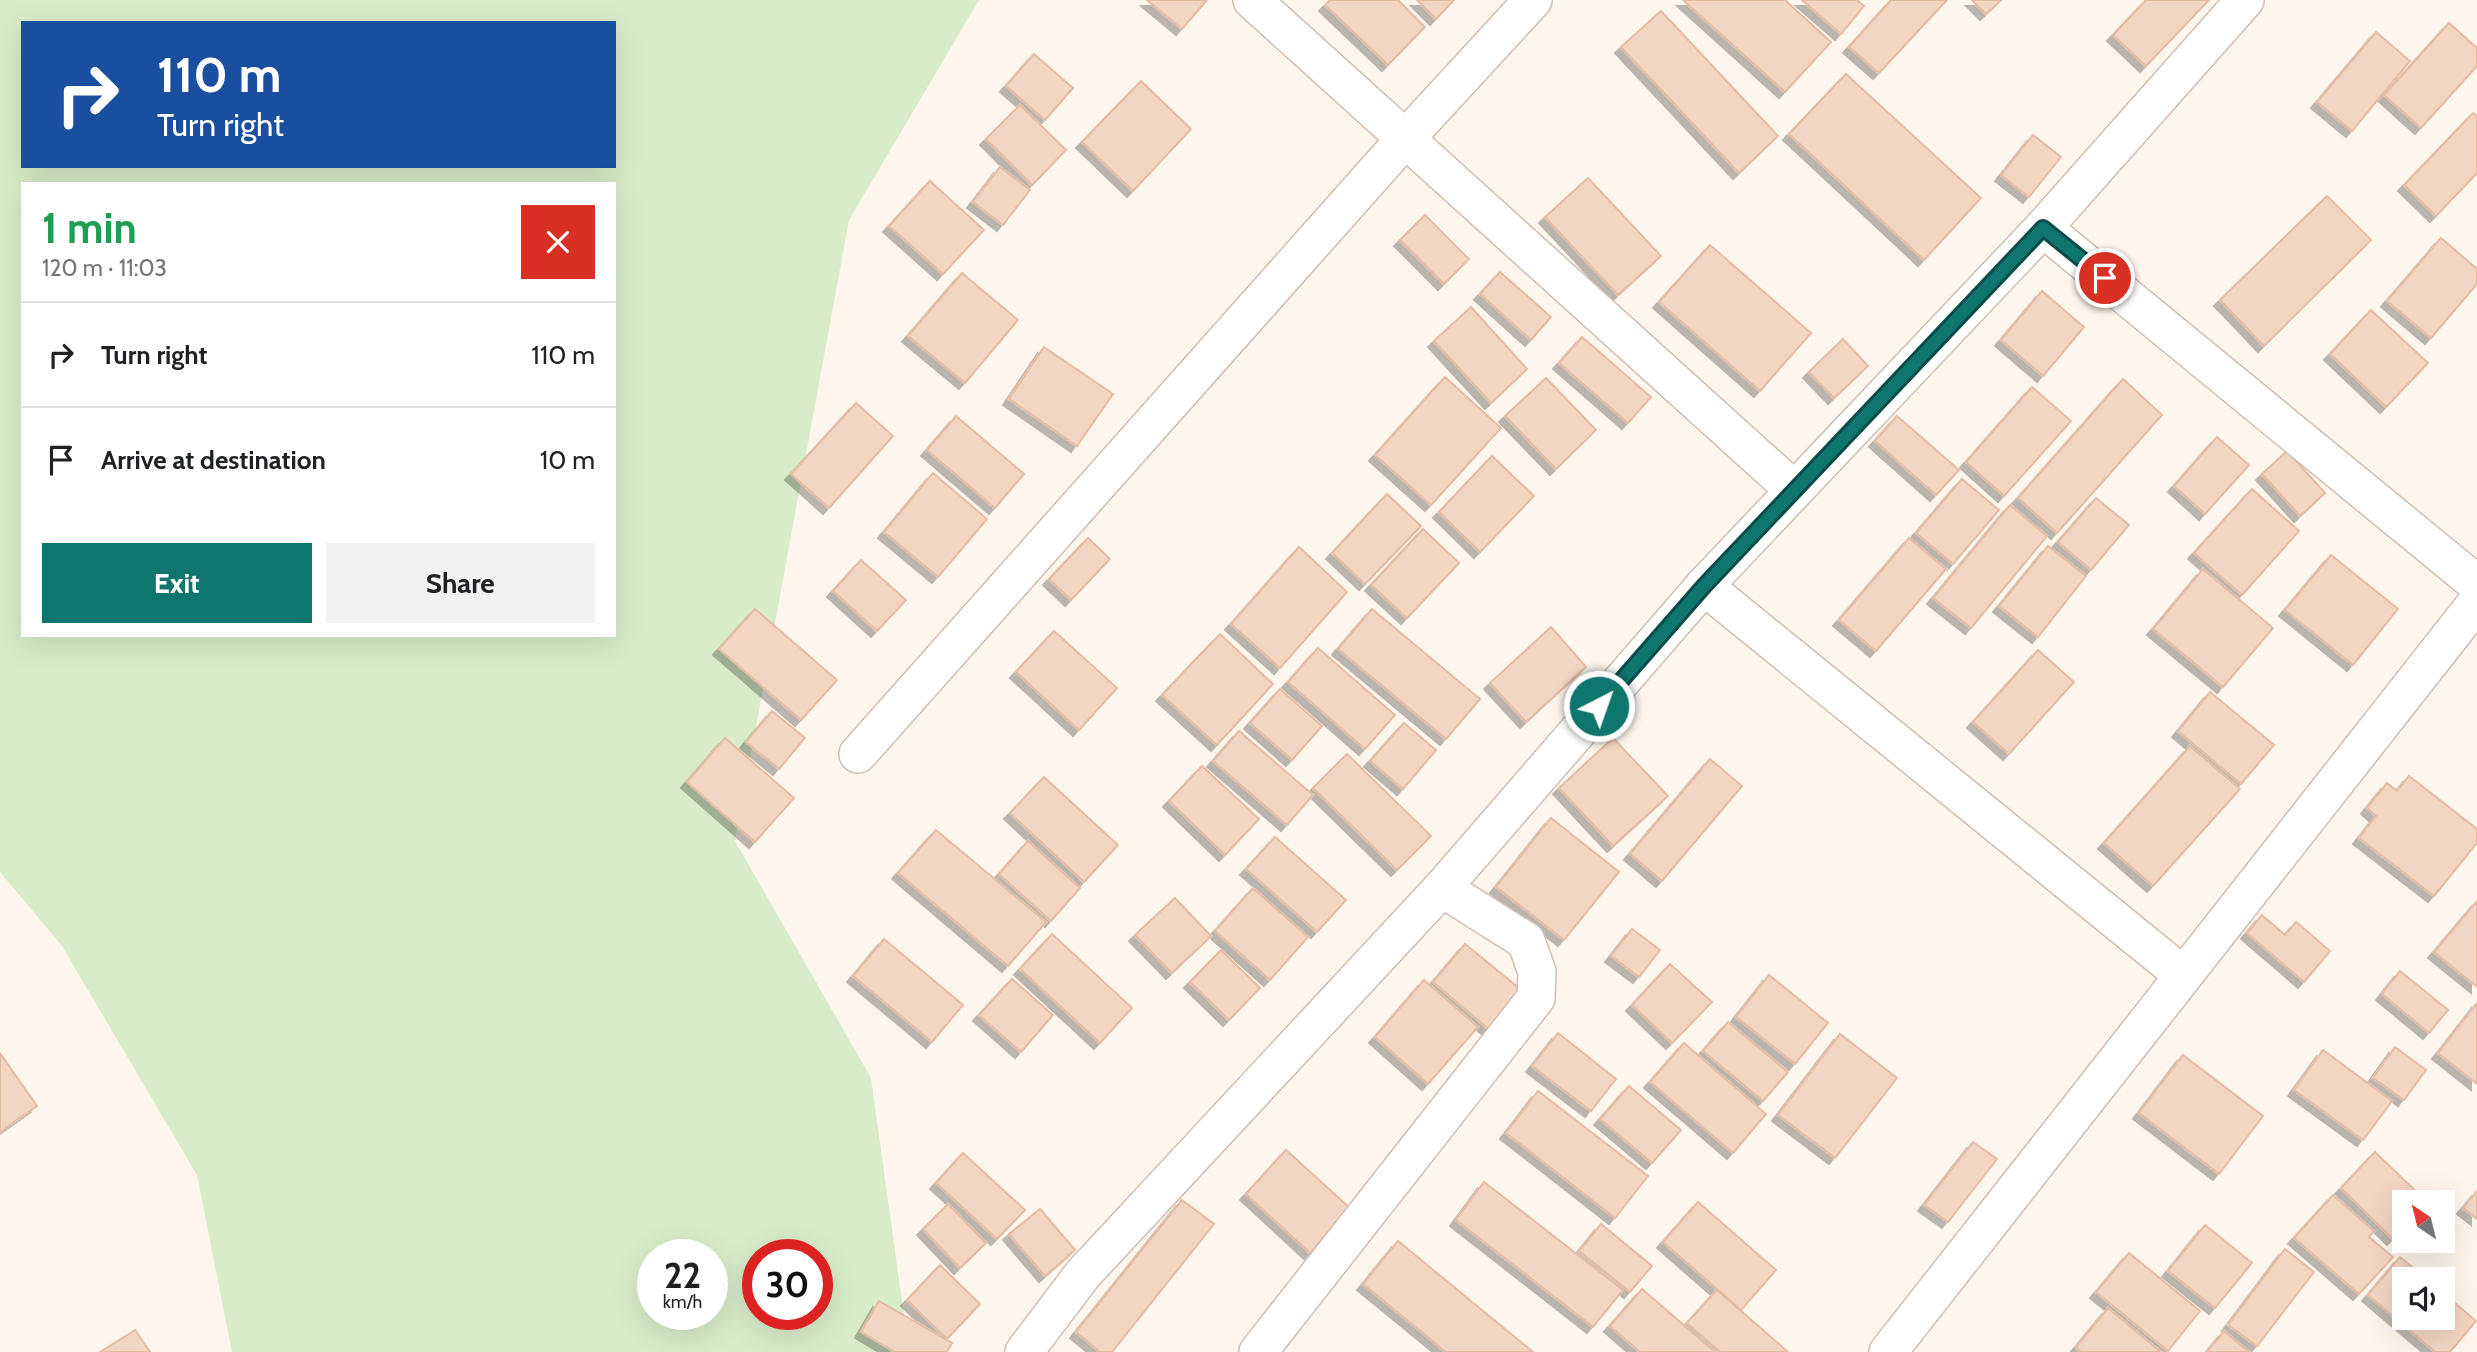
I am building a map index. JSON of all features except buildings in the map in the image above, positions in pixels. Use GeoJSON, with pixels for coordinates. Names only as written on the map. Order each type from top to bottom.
{"type":"FeatureCollection","features":[{"type":"Feature","properties":{"kind":"street"},"geometry":{"type":"LineString","coordinates":[[1252,0],[1794,489]]}},
{"type":"Feature","properties":{"kind":"street"},"geometry":{"type":"LineString","coordinates":[[858,754],[1405,139],[1533,0]]}},
{"type":"Feature","properties":{"kind":"street"},"geometry":{"type":"LineString","coordinates":[[1024,1352],[1083,1274],[1442,888],[1704,586],[2043,228],[2245,0]]}},
{"type":"Feature","properties":{"kind":"street"},"geometry":{"type":"LineString","coordinates":[[2043,228],[2477,584]]}},
{"type":"Feature","properties":{"kind":"street"},"geometry":{"type":"LineString","coordinates":[[1704,586],[2183,975]]}},
{"type":"Feature","properties":{"kind":"street"},"geometry":{"type":"LineString","coordinates":[[1888,1352],[2477,602]]}},
{"type":"Feature","properties":{"kind":"street"},"geometry":{"type":"LineString","coordinates":[[1258,1352],[1536,998],[1537,972],[1526,941],[1442,888]]}},
{"type":"Feature","properties":{"kind":"green space"},"geometry":{"type":"Polygon","coordinates":[[[0,0],[979,0],[849,220],[735,841],[871,1078],[909,1352],[232,1352],[197,1175],[62,946],[0,872],[0,0]]]}},
{"type":"Feature","properties":{"kind":"route"},"geometry":{"type":"LineString","coordinates":[[1599,706],[1704,586],[2043,228],[2105,278]]}}]}
